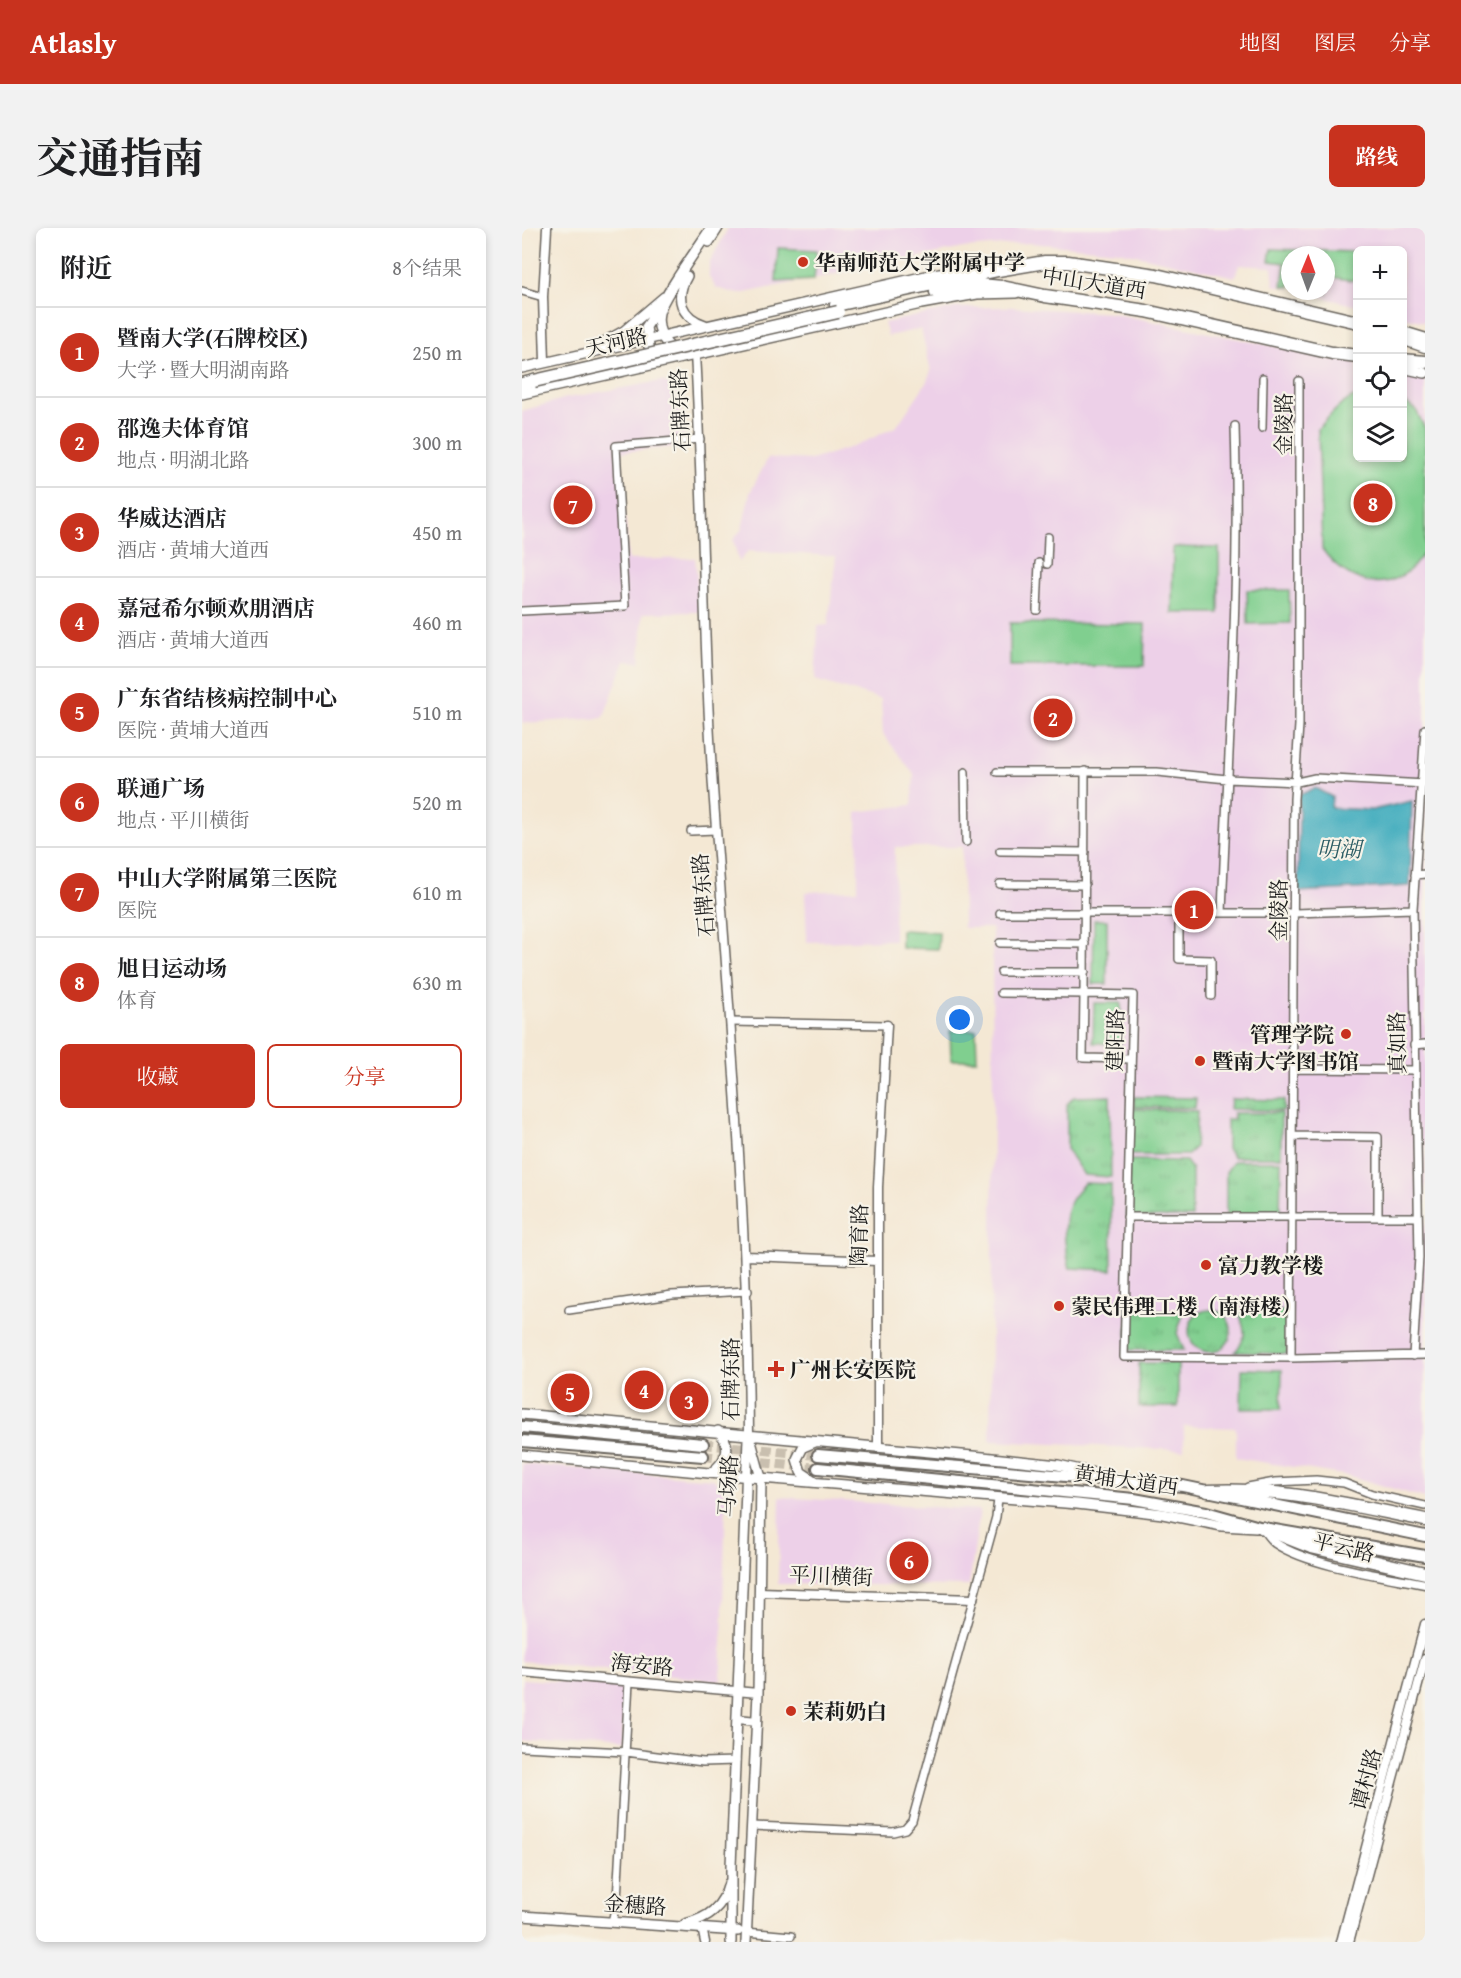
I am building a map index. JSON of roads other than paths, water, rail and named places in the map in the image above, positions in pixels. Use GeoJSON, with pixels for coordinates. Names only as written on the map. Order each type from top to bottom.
{"type":"FeatureCollection","features":[{"type":"Feature","properties":{"kind":"highway","name":"中山大道西"},"geometry":{"type":"LineString","coordinates":[[718,336],[1054,261],[1111,267],[1353,319]]}},
{"type":"Feature","properties":{"kind":"highway","name":"中山大道西"},"geometry":{"type":"LineString","coordinates":[[837,309],[972,286],[1002,287],[1126,307],[1353,356]]}},
{"type":"Feature","properties":{"kind":"highway","name":"天河路"},"geometry":{"type":"LineString","coordinates":[[526,376],[718,336]]}},
{"type":"Feature","properties":{"kind":"highway"},"geometry":{"type":"LineString","coordinates":[[1407,340],[1425,346]]}},
{"type":"Feature","properties":{"kind":"highway"},"geometry":{"type":"LineString","coordinates":[[1407,360],[1425,362]]}},
{"type":"Feature","properties":{"kind":"highway"},"geometry":{"type":"LineString","coordinates":[[1208,1491],[1234,1490],[1322,1499],[1425,1520]]}},
{"type":"Feature","properties":{"kind":"highway"},"geometry":{"type":"LineString","coordinates":[[1263,1528],[1311,1547],[1425,1573]]}},
{"type":"Feature","properties":{"kind":"main road"},"geometry":{"type":"LineString","coordinates":[[653,364],[646,338],[646,327],[711,228]]}},
{"type":"Feature","properties":{"kind":"main road"},"geometry":{"type":"LineString","coordinates":[[705,325],[690,318],[681,306],[679,297],[686,278],[718,228]]}},
{"type":"Feature","properties":{"kind":"main road"},"geometry":{"type":"LineString","coordinates":[[526,376],[545,362],[939,273],[992,265],[1029,265]]}},
{"type":"Feature","properties":{"kind":"main road"},"geometry":{"type":"LineString","coordinates":[[670,292],[659,312],[662,335],[671,349],[695,354]]}},
{"type":"Feature","properties":{"kind":"main road"},"geometry":{"type":"LineString","coordinates":[[586,352],[624,331],[670,292]]}},
{"type":"Feature","properties":{"kind":"main road"},"geometry":{"type":"LineString","coordinates":[[522,394],[944,299],[977,294],[1030,293]]}},
{"type":"Feature","properties":{"kind":"main road"},"geometry":{"type":"LineString","coordinates":[[747,316],[745,332],[753,341]]}},
{"type":"Feature","properties":{"kind":"main road"},"geometry":{"type":"LineString","coordinates":[[1407,333],[1425,338]]}},
{"type":"Feature","properties":{"kind":"main road"},"geometry":{"type":"LineString","coordinates":[[598,349],[604,363],[602,375]]}},
{"type":"Feature","properties":{"kind":"main road"},"geometry":{"type":"LineString","coordinates":[[1407,369],[1425,373]]}},
{"type":"Feature","properties":{"kind":"main road"},"geometry":{"type":"LineString","coordinates":[[522,1414],[878,1446],[1058,1465],[1128,1480]]}},
{"type":"Feature","properties":{"kind":"main road"},"geometry":{"type":"LineString","coordinates":[[522,1427],[703,1444]]}},
{"type":"Feature","properties":{"kind":"main road"},"geometry":{"type":"LineString","coordinates":[[711,1473],[724,1461],[728,1450],[726,1442],[718,1431]]}},
{"type":"Feature","properties":{"kind":"main road","name":"马场路"},"geometry":{"type":"LineString","coordinates":[[731,1942],[745,1476],[749,1434]]}},
{"type":"Feature","properties":{"kind":"main road","name":"马场路"},"geometry":{"type":"LineString","coordinates":[[746,1937],[758,1693],[761,1478],[749,1434]]}},
{"type":"Feature","properties":{"kind":"main road"},"geometry":{"type":"LineString","coordinates":[[522,1441],[703,1456]]}},
{"type":"Feature","properties":{"kind":"main road"},"geometry":{"type":"LineString","coordinates":[[819,1483],[801,1472],[797,1459],[803,1447],[820,1441]]}},
{"type":"Feature","properties":{"kind":"main road"},"geometry":{"type":"LineString","coordinates":[[522,1455],[1130,1509],[1232,1527],[1263,1528]]}},
{"type":"Feature","properties":{"kind":"main road","name":"黄埔大道西"},"geometry":{"type":"LineString","coordinates":[[818,1455],[1128,1480],[1208,1491],[1425,1536]]}},
{"type":"Feature","properties":{"kind":"main road","name":"黄埔大道西"},"geometry":{"type":"LineString","coordinates":[[818,1468],[1134,1499],[1206,1512],[1263,1528],[1425,1556]]}},
{"type":"Feature","properties":{"kind":"main road"},"geometry":{"type":"LineString","coordinates":[[676,1926],[704,1918],[714,1911],[723,1900],[732,1875]]}},
{"type":"Feature","properties":{"kind":"main road","name":"金穗路"},"geometry":{"type":"LineString","coordinates":[[522,1916],[702,1928],[732,1931],[746,1937]]}},
{"type":"Feature","properties":{"kind":"street"},"geometry":{"type":"LineString","coordinates":[[545,362],[543,297],[547,228]]}},
{"type":"Feature","properties":{"kind":"street"},"geometry":{"type":"LineString","coordinates":[[522,291],[543,297]]}},
{"type":"Feature","properties":{"kind":"street","name":"石牌东路"},"geometry":{"type":"LineString","coordinates":[[695,354],[716,830],[748,1291],[749,1434]]}},
{"type":"Feature","properties":{"kind":"street"},"geometry":{"type":"LineString","coordinates":[[1262,428],[1263,378]]}},
{"type":"Feature","properties":{"kind":"street","name":"金陵路"},"geometry":{"type":"LineString","coordinates":[[1291,1358],[1300,631],[1299,381]]}},
{"type":"Feature","properties":{"kind":"street"},"geometry":{"type":"LineString","coordinates":[[1222,913],[1234,602],[1235,426]]}},
{"type":"Feature","properties":{"kind":"street"},"geometry":{"type":"LineString","coordinates":[[522,610],[625,606],[616,446],[700,439]]}},
{"type":"Feature","properties":{"kind":"street"},"geometry":{"type":"LineString","coordinates":[[1037,610],[1047,537]]}},
{"type":"Feature","properties":{"kind":"street","name":"真如路"},"geometry":{"type":"LineString","coordinates":[[1413,1356],[1418,1217],[1413,909],[1424,784],[1425,729]]}},
{"type":"Feature","properties":{"kind":"street","name":"建阳路"},"geometry":{"type":"LineString","coordinates":[[1085,771],[1084,994],[1133,995],[1124,1357],[1291,1358]]}},
{"type":"Feature","properties":{"kind":"street"},"geometry":{"type":"LineString","coordinates":[[965,772],[966,843]]}},
{"type":"Feature","properties":{"kind":"street"},"geometry":{"type":"LineString","coordinates":[[998,772],[1156,772],[1227,779],[1297,782],[1315,778],[1424,784]]}},
{"type":"Feature","properties":{"kind":"street"},"geometry":{"type":"LineString","coordinates":[[691,831],[716,830]]}},
{"type":"Feature","properties":{"kind":"street"},"geometry":{"type":"LineString","coordinates":[[1000,851],[1085,852]]}},
{"type":"Feature","properties":{"kind":"street"},"geometry":{"type":"LineString","coordinates":[[1415,875],[1425,874]]}},
{"type":"Feature","properties":{"kind":"street"},"geometry":{"type":"LineString","coordinates":[[1000,884],[1085,885]]}},
{"type":"Feature","properties":{"kind":"street"},"geometry":{"type":"LineString","coordinates":[[1000,914],[1295,913],[1413,909]]}},
{"type":"Feature","properties":{"kind":"street"},"geometry":{"type":"LineString","coordinates":[[1179,914],[1179,959],[1211,960],[1211,996]]}},
{"type":"Feature","properties":{"kind":"street"},"geometry":{"type":"LineString","coordinates":[[1000,943],[1085,944]]}},
{"type":"Feature","properties":{"kind":"street"},"geometry":{"type":"LineString","coordinates":[[1001,972],[1085,972]]}},
{"type":"Feature","properties":{"kind":"street"},"geometry":{"type":"LineString","coordinates":[[1001,993],[1084,994],[1083,1058],[1131,1059]]}},
{"type":"Feature","properties":{"kind":"street"},"geometry":{"type":"LineString","coordinates":[[731,1022],[887,1024]]}},
{"type":"Feature","properties":{"kind":"street","name":"陶育路"},"geometry":{"type":"LineString","coordinates":[[878,1446],[878,1187],[887,1024]]}},
{"type":"Feature","properties":{"kind":"street"},"geometry":{"type":"LineString","coordinates":[[1414,1045],[1425,1044]]}},
{"type":"Feature","properties":{"kind":"street"},"geometry":{"type":"LineString","coordinates":[[1294,1070],[1415,1070]]}},
{"type":"Feature","properties":{"kind":"street"},"geometry":{"type":"LineString","coordinates":[[1293,1136],[1378,1137],[1378,1217]]}},
{"type":"Feature","properties":{"kind":"street"},"geometry":{"type":"LineString","coordinates":[[1127,1217],[1418,1217]]}},
{"type":"Feature","properties":{"kind":"street"},"geometry":{"type":"LineString","coordinates":[[746,1256],[877,1261]]}},
{"type":"Feature","properties":{"kind":"street"},"geometry":{"type":"LineString","coordinates":[[569,1310],[672,1295],[748,1291]]}},
{"type":"Feature","properties":{"kind":"street"},"geometry":{"type":"LineString","coordinates":[[1291,1358],[1425,1355]]}},
{"type":"Feature","properties":{"kind":"street"},"geometry":{"type":"LineString","coordinates":[[1322,1499],[1318,1486],[1327,1481]]}},
{"type":"Feature","properties":{"kind":"street"},"geometry":{"type":"LineString","coordinates":[[1234,1490],[1275,1482],[1327,1481],[1344,1483],[1372,1494],[1425,1506]]}},
{"type":"Feature","properties":{"kind":"street"},"geometry":{"type":"LineString","coordinates":[[752,1826],[893,1832],[905,1829],[917,1809],[996,1517],[998,1499]]}},
{"type":"Feature","properties":{"kind":"street","name":"平云路"},"geometry":{"type":"LineString","coordinates":[[1263,1528],[1272,1541],[1294,1552],[1335,1564],[1425,1584]]}},
{"type":"Feature","properties":{"kind":"street","name":"平川横街"},"geometry":{"type":"LineString","coordinates":[[760,1592],[974,1599]]}},
{"type":"Feature","properties":{"kind":"street","name":"谭村路"},"geometry":{"type":"LineString","coordinates":[[1341,1942],[1425,1624]]}},
{"type":"Feature","properties":{"kind":"street","name":"谭村路"},"geometry":{"type":"LineString","coordinates":[[1349,1942],[1425,1659]]}},
{"type":"Feature","properties":{"kind":"street","name":"海安路"},"geometry":{"type":"LineString","coordinates":[[522,1672],[758,1693]]}},
{"type":"Feature","properties":{"kind":"street"},"geometry":{"type":"LineString","coordinates":[[612,1922],[617,1900],[629,1682]]}},
{"type":"Feature","properties":{"kind":"street"},"geometry":{"type":"LineString","coordinates":[[738,1719],[757,1721]]}},
{"type":"Feature","properties":{"kind":"street"},"geometry":{"type":"LineString","coordinates":[[522,1747],[626,1752],[703,1762],[736,1761]]}},
{"type":"Feature","properties":{"kind":"street"},"geometry":{"type":"LineString","coordinates":[[732,1891],[749,1892]]}},
{"type":"Feature","properties":{"kind":"street"},"geometry":{"type":"LineString","coordinates":[[702,1928],[705,1942]]}},
{"type":"Feature","properties":{"kind":"street"},"geometry":{"type":"LineString","coordinates":[[746,1937],[791,1935]]}},
{"type":"Feature","properties":{"kind":"water","name":"明湖"},"geometry":{"type":"Polygon","coordinates":[[[1315,788],[1332,797],[1331,808],[1372,810],[1412,801],[1410,886],[1298,892],[1299,795],[1315,788]]]}},
{"type":"Feature","properties":{"kind":"tunnel"},"geometry":{"type":"LineString","coordinates":[[703,1444],[818,1455]]}},
{"type":"Feature","properties":{"kind":"tunnel"},"geometry":{"type":"LineString","coordinates":[[703,1456],[818,1468]]}},
{"type":"Feature","properties":{"kind":"place","name":"华南师范大学附属中学"},"geometry":{"type":"Point","coordinates":[803,262]}},
{"type":"Feature","properties":{"kind":"place","name":"旭日运动场"},"geometry":{"type":"Point","coordinates":[1373,503]}},
{"type":"Feature","properties":{"kind":"place","name":"中山大学附属第三医院"},"geometry":{"type":"Point","coordinates":[573,505]}},
{"type":"Feature","properties":{"kind":"place","name":"邵逸夫体育馆"},"geometry":{"type":"Point","coordinates":[1053,718]}},
{"type":"Feature","properties":{"kind":"place","name":"暨南大学(石牌校区)"},"geometry":{"type":"Point","coordinates":[1194,910]}},
{"type":"Feature","properties":{"kind":"place","name":"管理学院"},"geometry":{"type":"Point","coordinates":[1346,1034]}},
{"type":"Feature","properties":{"kind":"place","name":"暨南大学图书馆"},"geometry":{"type":"Point","coordinates":[1200,1061]}},
{"type":"Feature","properties":{"kind":"place","name":"富力教学楼"},"geometry":{"type":"Point","coordinates":[1206,1265]}},
{"type":"Feature","properties":{"kind":"place","name":"蒙民伟理工楼（南海楼）"},"geometry":{"type":"Point","coordinates":[1059,1306]}},
{"type":"Feature","properties":{"kind":"place","name":"广州长安医院"},"geometry":{"type":"Point","coordinates":[776,1369]}},
{"type":"Feature","properties":{"kind":"place","name":"嘉冠希尔顿欢朋酒店"},"geometry":{"type":"Point","coordinates":[644,1390]}},
{"type":"Feature","properties":{"kind":"place","name":"广东省结核病控制中心"},"geometry":{"type":"Point","coordinates":[570,1393]}},
{"type":"Feature","properties":{"kind":"place","name":"华威达酒店"},"geometry":{"type":"Point","coordinates":[689,1401]}},
{"type":"Feature","properties":{"kind":"place","name":"联通广场"},"geometry":{"type":"Point","coordinates":[909,1561]}},
{"type":"Feature","properties":{"kind":"place","name":"茉莉奶白"},"geometry":{"type":"Point","coordinates":[791,1711]}}]}
